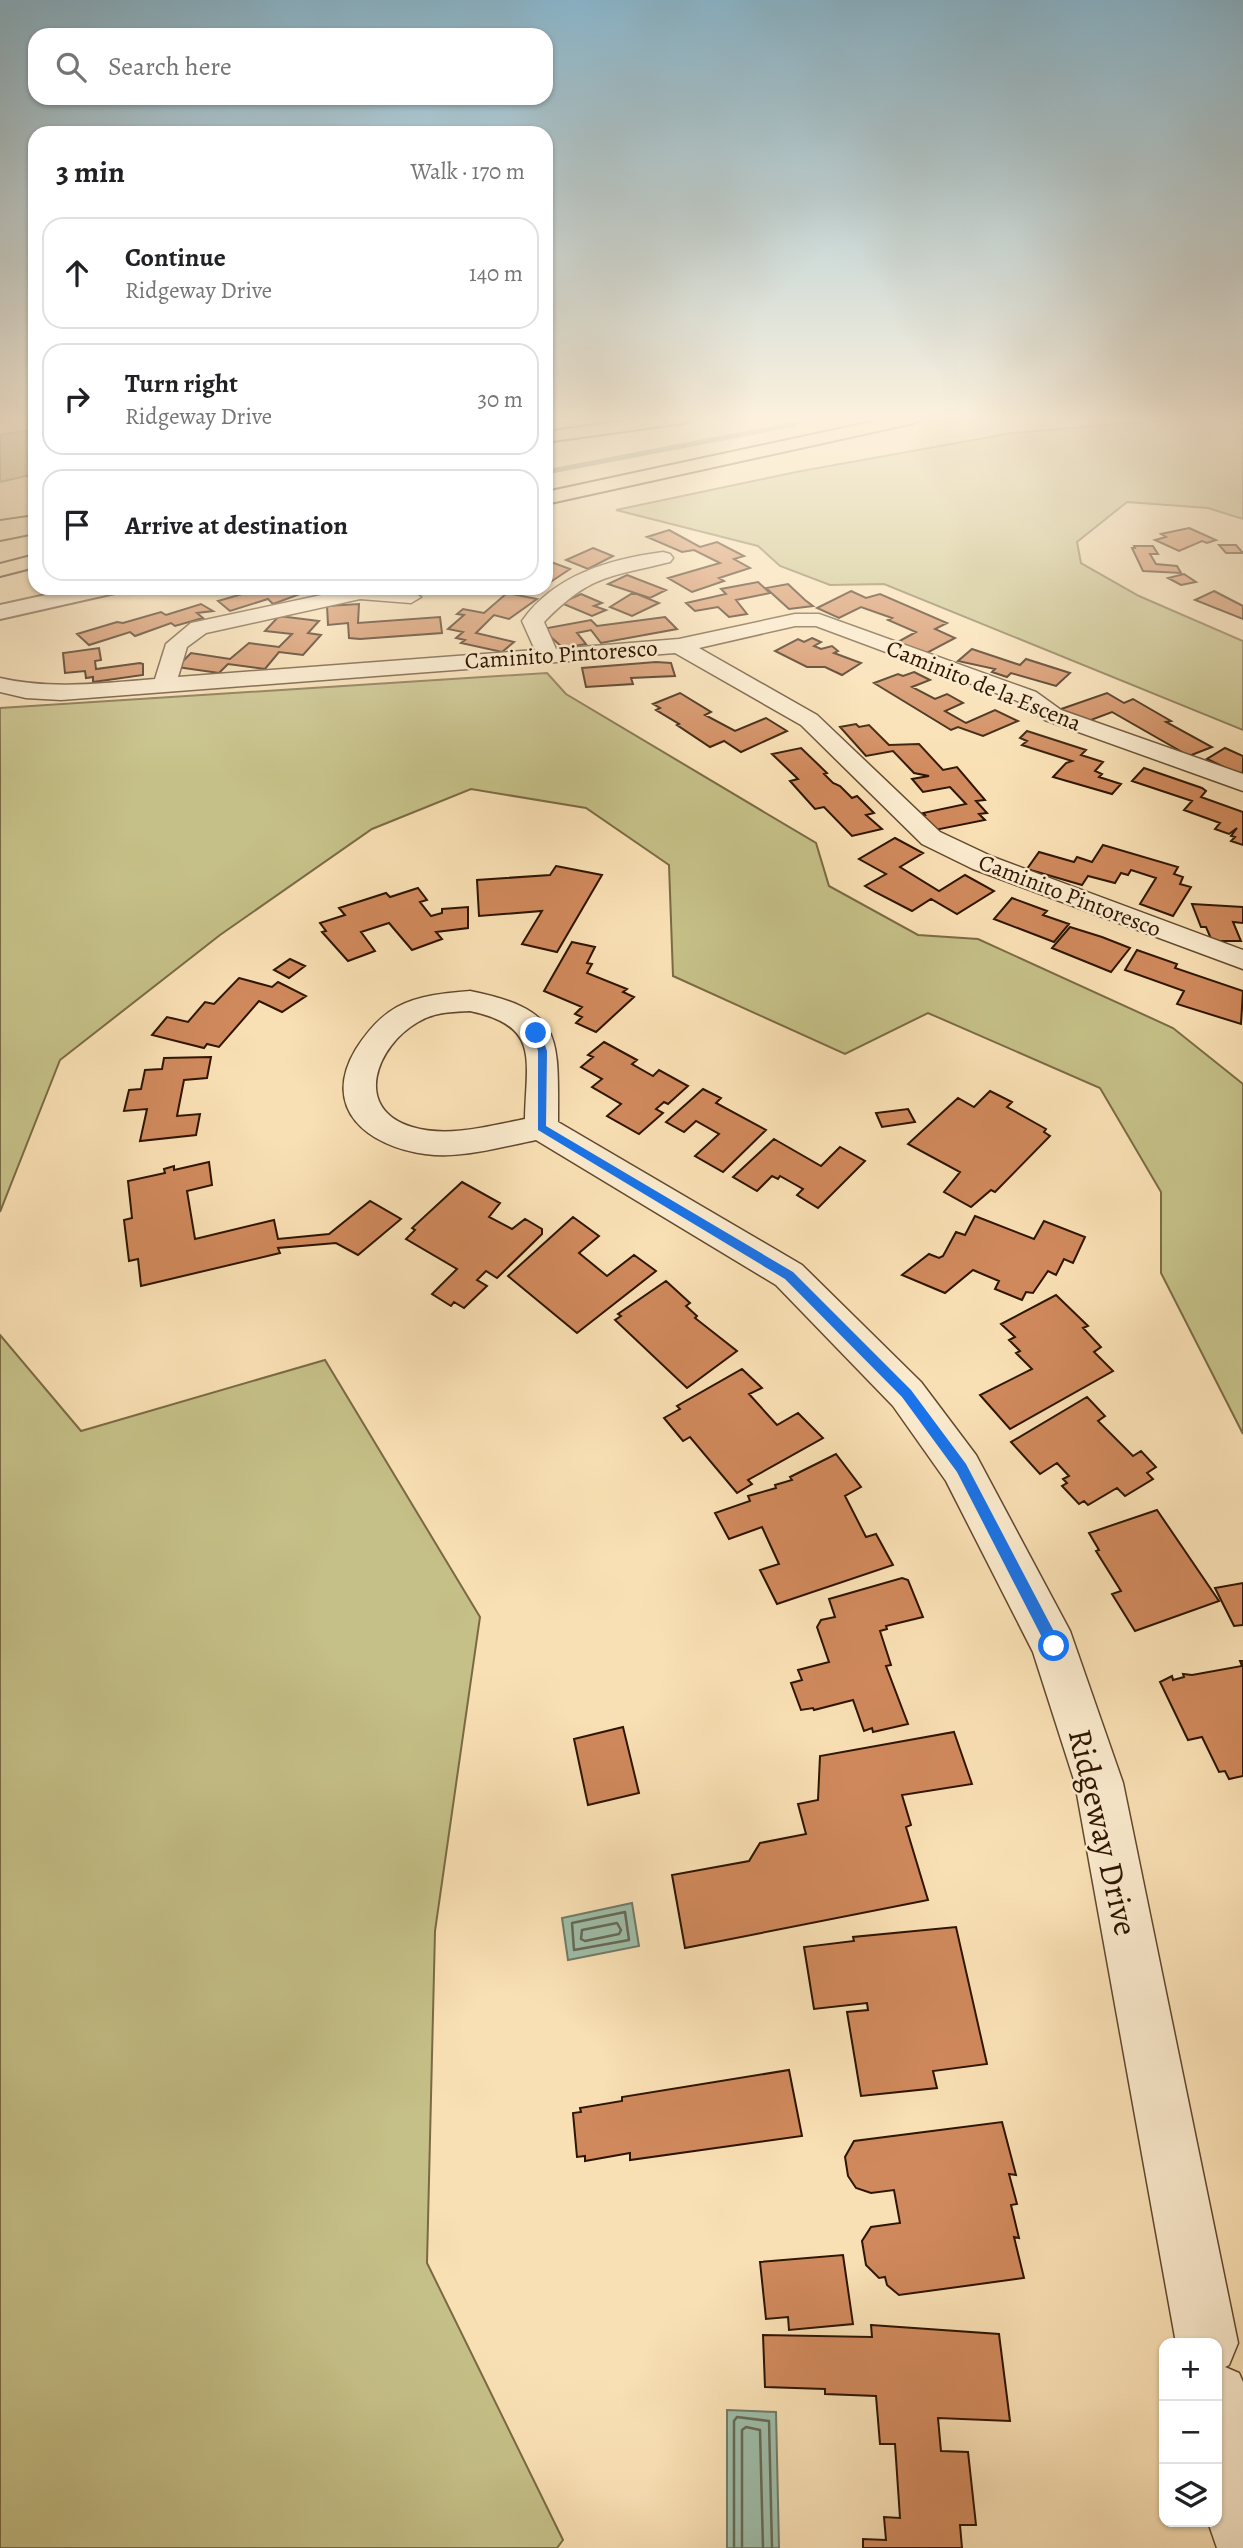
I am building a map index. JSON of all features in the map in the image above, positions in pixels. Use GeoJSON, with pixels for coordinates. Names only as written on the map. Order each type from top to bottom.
{"type":"FeatureCollection","features":[{"type":"Feature","properties":{"kind":"main road"},"geometry":{"type":"LineString","coordinates":[[0,570],[28,563]]}},
{"type":"Feature","properties":{"kind":"street"},"geometry":{"type":"LineString","coordinates":[[548,655],[533,621],[554,598],[578,582],[620,563],[663,558]]}},
{"type":"Feature","properties":{"kind":"street"},"geometry":{"type":"LineString","coordinates":[[0,612],[76,595]]}},
{"type":"Feature","properties":{"kind":"street"},"geometry":{"type":"LineString","coordinates":[[165,684],[177,644],[199,628],[351,595]]}},
{"type":"Feature","properties":{"kind":"street"},"geometry":{"type":"LineString","coordinates":[[386,595],[411,597]]}},
{"type":"Feature","properties":{"kind":"street","name":"Caminito de la Escena"},"geometry":{"type":"LineString","coordinates":[[679,646],[796,620],[819,620],[1028,697],[1053,715],[1243,783]]}},
{"type":"Feature","properties":{"kind":"street","name":"Caminito Pintoresco"},"geometry":{"type":"LineString","coordinates":[[0,685],[26,691],[61,693],[679,646],[810,720],[931,838],[984,863],[1243,960]]}},
{"type":"Feature","properties":{"kind":"street"},"geometry":{"type":"LineString","coordinates":[[470,1001],[501,1005],[524,1017],[536,1033],[542,1051],[541,1127],[462,1143],[425,1142],[391,1132],[366,1115],[359,1096],[370,1051],[384,1031],[400,1020],[437,1003],[470,1001]]}},
{"type":"Feature","properties":{"kind":"street","name":"Ridgeway Drive"},"geometry":{"type":"LineString","coordinates":[[541,1127],[789,1275],[907,1394],[961,1468],[1054,1646],[1099,1783],[1206,2338]]}},
{"type":"Feature","properties":{"kind":"street"},"geometry":{"type":"LineString","coordinates":[[1218,2401],[1243,2532]]}},
{"type":"Feature","properties":{"kind":"shaded area"},"geometry":{"type":"Polygon","coordinates":[[[722,537],[1083,537],[1077,542],[1081,563],[1139,596],[1243,641],[1243,730],[884,584],[830,585],[780,566],[758,546],[722,537]]]}},
{"type":"Feature","properties":{"kind":"shaded area"},"geometry":{"type":"Polygon","coordinates":[[[547,673],[566,694],[816,843],[829,886],[918,935],[978,939],[1173,1028],[1243,1084],[1243,1434],[1161,1273],[1161,1192],[1100,1088],[928,1013],[845,1054],[673,976],[669,865],[586,808],[471,789],[372,829],[220,935],[60,1060],[0,1212],[0,708],[547,673]]]}},
{"type":"Feature","properties":{"kind":"shaded area"},"geometry":{"type":"Polygon","coordinates":[[[0,1335],[81,1431],[325,1360],[480,1617],[435,1931],[427,2263],[563,2540],[557,2548],[0,2548],[0,1335]]]}},
{"type":"Feature","properties":{"kind":"water"},"geometry":{"type":"Polygon","coordinates":[[[632,1903],[639,1946],[568,1960],[562,1918],[632,1903]]]}},
{"type":"Feature","properties":{"kind":"water"},"geometry":{"type":"Polygon","coordinates":[[[727,2410],[776,2412],[779,2548],[727,2548],[727,2410]]]}},
{"type":"Feature","properties":{"kind":"building"},"geometry":{"type":"Polygon","coordinates":[[[647,537],[682,537],[700,547],[717,542],[744,556],[734,559],[750,568],[719,578],[724,581],[692,592],[668,578],[720,563],[694,550],[682,552],[647,537]]]}},
{"type":"Feature","properties":{"kind":"building"},"geometry":{"type":"Polygon","coordinates":[[[1166,537],[1209,537],[1216,540],[1207,543],[1202,541],[1179,551],[1155,540],[1166,537]]]}},
{"type":"Feature","properties":{"kind":"building"},"geometry":{"type":"Polygon","coordinates":[[[1219,545],[1236,545],[1243,553],[1226,553],[1219,545]]]}},
{"type":"Feature","properties":{"kind":"building"},"geometry":{"type":"Polygon","coordinates":[[[1134,546],[1153,546],[1158,554],[1150,554],[1156,564],[1177,566],[1181,573],[1143,571],[1132,548],[1135,548],[1134,546]]]}},
{"type":"Feature","properties":{"kind":"building"},"geometry":{"type":"Polygon","coordinates":[[[593,548],[613,556],[588,569],[566,560],[593,548]]]}},
{"type":"Feature","properties":{"kind":"building"},"geometry":{"type":"Polygon","coordinates":[[[553,563],[570,569],[553,580],[553,563]]]}},
{"type":"Feature","properties":{"kind":"building"},"geometry":{"type":"Polygon","coordinates":[[[1184,574],[1196,582],[1181,585],[1168,578],[1184,574]]]}},
{"type":"Feature","properties":{"kind":"building"},"geometry":{"type":"Polygon","coordinates":[[[627,575],[666,590],[650,598],[608,584],[627,575]]]}},
{"type":"Feature","properties":{"kind":"building"},"geometry":{"type":"Polygon","coordinates":[[[758,582],[770,593],[736,600],[747,614],[729,617],[718,607],[695,611],[686,603],[726,594],[721,589],[758,582]]]}},
{"type":"Feature","properties":{"kind":"building"},"geometry":{"type":"Polygon","coordinates":[[[788,584],[813,606],[789,609],[766,588],[788,584]]]}},
{"type":"Feature","properties":{"kind":"building"},"geometry":{"type":"Polygon","coordinates":[[[851,591],[866,598],[880,594],[947,623],[935,629],[955,638],[923,655],[896,643],[916,632],[888,620],[892,618],[861,607],[839,618],[817,608],[851,591]]]}},
{"type":"Feature","properties":{"kind":"building"},"geometry":{"type":"Polygon","coordinates":[[[1214,591],[1243,606],[1243,619],[1195,600],[1214,591]]]}},
{"type":"Feature","properties":{"kind":"building"},"geometry":{"type":"Polygon","coordinates":[[[581,594],[602,603],[594,606],[606,610],[592,616],[561,603],[581,594]]]}},
{"type":"Feature","properties":{"kind":"building"},"geometry":{"type":"Polygon","coordinates":[[[631,594],[659,603],[632,616],[610,607],[631,594]]]}},
{"type":"Feature","properties":{"kind":"building"},"geometry":{"type":"Polygon","coordinates":[[[239,595],[297,595],[273,604],[268,599],[230,611],[218,601],[239,595]]]}},
{"type":"Feature","properties":{"kind":"building"},"geometry":{"type":"Polygon","coordinates":[[[505,595],[537,599],[509,619],[494,615],[476,633],[514,642],[502,652],[461,643],[465,640],[456,638],[463,632],[448,629],[464,615],[457,614],[463,609],[484,613],[505,595]]]}},
{"type":"Feature","properties":{"kind":"building"},"geometry":{"type":"Polygon","coordinates":[[[201,604],[213,611],[197,613],[203,618],[175,626],[171,623],[135,636],[130,632],[89,645],[77,634],[161,612],[166,615],[201,604]]]}},
{"type":"Feature","properties":{"kind":"building"},"geometry":{"type":"Polygon","coordinates":[[[359,604],[358,623],[440,617],[442,633],[360,639],[349,638],[348,623],[328,625],[327,606],[359,604]]]}},
{"type":"Feature","properties":{"kind":"building"},"geometry":{"type":"Polygon","coordinates":[[[279,616],[319,621],[308,633],[321,635],[303,655],[279,652],[265,669],[228,664],[219,673],[177,667],[191,653],[230,659],[249,643],[279,647],[292,634],[265,631],[279,616]]]}},
{"type":"Feature","properties":{"kind":"building"},"geometry":{"type":"Polygon","coordinates":[[[665,617],[677,629],[601,643],[591,630],[577,633],[586,644],[563,648],[542,629],[591,620],[597,626],[665,617]]]}},
{"type":"Feature","properties":{"kind":"building"},"geometry":{"type":"Polygon","coordinates":[[[812,638],[821,642],[814,646],[821,649],[832,646],[838,651],[834,653],[861,663],[842,675],[825,667],[807,667],[775,651],[798,639],[804,642],[812,638]]]}},
{"type":"Feature","properties":{"kind":"building"},"geometry":{"type":"Polygon","coordinates":[[[99,648],[101,660],[95,661],[96,669],[140,663],[143,664],[143,675],[93,682],[93,677],[86,678],[85,671],[65,673],[63,653],[99,648]]]}},
{"type":"Feature","properties":{"kind":"building"},"geometry":{"type":"Polygon","coordinates":[[[972,649],[1020,665],[1026,659],[1070,673],[1056,686],[1011,673],[1007,677],[992,672],[995,669],[958,661],[972,649]]]}},
{"type":"Feature","properties":{"kind":"building"},"geometry":{"type":"Polygon","coordinates":[[[671,663],[675,676],[631,678],[633,684],[586,687],[582,668],[671,663]]]}},
{"type":"Feature","properties":{"kind":"building"},"geometry":{"type":"Polygon","coordinates":[[[914,672],[930,680],[912,687],[935,699],[947,694],[963,703],[945,711],[966,723],[995,710],[1018,721],[983,736],[958,727],[951,730],[874,683],[898,674],[903,676],[914,672]]]}},
{"type":"Feature","properties":{"kind":"building"},"geometry":{"type":"Polygon","coordinates":[[[680,693],[711,712],[705,715],[735,731],[766,718],[787,731],[741,752],[724,741],[710,747],[656,710],[660,708],[653,704],[680,693]]]}},
{"type":"Feature","properties":{"kind":"building"},"geometry":{"type":"Polygon","coordinates":[[[1107,693],[1124,703],[1133,699],[1171,721],[1166,722],[1212,747],[1189,756],[1112,712],[1083,723],[1061,709],[1107,693]]]}},
{"type":"Feature","properties":{"kind":"building"},"geometry":{"type":"Polygon","coordinates":[[[856,724],[859,727],[869,725],[889,745],[919,744],[943,770],[957,767],[985,800],[976,801],[987,813],[979,814],[985,820],[935,830],[921,816],[925,815],[923,813],[966,804],[950,787],[923,792],[912,779],[929,776],[914,773],[893,751],[866,756],[840,727],[856,724]]]}},
{"type":"Feature","properties":{"kind":"building"},"geometry":{"type":"Polygon","coordinates":[[[1027,731],[1086,750],[1081,755],[1103,762],[1095,771],[1102,774],[1099,777],[1121,784],[1112,794],[1053,777],[1066,763],[1072,761],[1022,745],[1027,741],[1020,738],[1027,731]]]}},
{"type":"Feature","properties":{"kind":"building"},"geometry":{"type":"Polygon","coordinates":[[[801,748],[827,773],[824,774],[833,783],[852,798],[857,796],[874,813],[866,815],[882,829],[852,836],[824,807],[815,809],[790,781],[798,779],[772,754],[801,748]]]}},
{"type":"Feature","properties":{"kind":"building"},"geometry":{"type":"Polygon","coordinates":[[[1225,748],[1243,756],[1243,772],[1239,774],[1207,759],[1225,748]]]}},
{"type":"Feature","properties":{"kind":"building"},"geometry":{"type":"Polygon","coordinates":[[[1144,768],[1202,788],[1206,791],[1201,797],[1243,812],[1243,845],[1231,841],[1237,828],[1229,834],[1215,829],[1220,823],[1184,810],[1192,801],[1132,781],[1144,768]]]}},
{"type":"Feature","properties":{"kind":"building"},"geometry":{"type":"Polygon","coordinates":[[[895,838],[923,853],[900,867],[939,891],[965,875],[994,891],[957,914],[931,899],[912,911],[875,892],[865,886],[886,874],[859,859],[895,838]]]}},
{"type":"Feature","properties":{"kind":"building"},"geometry":{"type":"Polygon","coordinates":[[[1103,845],[1178,867],[1174,874],[1183,877],[1180,884],[1191,887],[1173,916],[1140,904],[1156,878],[1131,870],[1128,875],[1121,873],[1115,883],[1088,876],[1082,885],[1027,869],[1039,852],[1074,862],[1077,857],[1092,862],[1103,845]]]}},
{"type":"Feature","properties":{"kind":"building"},"geometry":{"type":"Polygon","coordinates":[[[556,866],[602,875],[557,952],[522,944],[542,911],[479,916],[477,880],[550,875],[556,866]]]}},
{"type":"Feature","properties":{"kind":"building"},"geometry":{"type":"Polygon","coordinates":[[[418,888],[427,900],[420,902],[431,916],[442,913],[442,909],[468,907],[468,928],[436,932],[442,939],[412,950],[389,923],[361,932],[375,951],[348,961],[322,932],[326,931],[320,923],[345,915],[339,908],[386,893],[390,897],[418,888]]]}},
{"type":"Feature","properties":{"kind":"building"},"geometry":{"type":"Polygon","coordinates":[[[1012,898],[1047,911],[1043,915],[1069,924],[1054,942],[994,919],[1012,898]]]}},
{"type":"Feature","properties":{"kind":"building"},"geometry":{"type":"Polygon","coordinates":[[[1192,904],[1243,907],[1243,923],[1233,922],[1241,941],[1212,941],[1206,927],[1201,927],[1192,904]]]}},
{"type":"Feature","properties":{"kind":"building"},"geometry":{"type":"Polygon","coordinates":[[[1070,927],[1130,948],[1111,972],[1052,948],[1070,927]]]}},
{"type":"Feature","properties":{"kind":"building"},"geometry":{"type":"Polygon","coordinates":[[[572,942],[595,947],[587,963],[592,964],[587,973],[627,989],[623,992],[634,997],[596,1032],[576,1023],[582,1017],[575,1014],[582,1007],[544,991],[572,942]]]}},
{"type":"Feature","properties":{"kind":"building"},"geometry":{"type":"Polygon","coordinates":[[[1137,950],[1177,964],[1175,968],[1243,991],[1241,1024],[1177,1004],[1184,991],[1125,970],[1137,950]]]}},
{"type":"Feature","properties":{"kind":"building"},"geometry":{"type":"Polygon","coordinates":[[[290,959],[305,966],[289,978],[274,970],[290,959]]]}},
{"type":"Feature","properties":{"kind":"building"},"geometry":{"type":"Polygon","coordinates":[[[239,978],[272,987],[278,982],[306,996],[282,1012],[259,1001],[219,1047],[207,1044],[204,1048],[152,1035],[167,1017],[188,1022],[205,1002],[214,1004],[239,978]]]}},
{"type":"Feature","properties":{"kind":"building"},"geometry":{"type":"Polygon","coordinates":[[[604,1042],[637,1060],[632,1064],[653,1076],[659,1070],[688,1086],[668,1104],[664,1102],[656,1109],[663,1113],[639,1134],[607,1116],[621,1104],[592,1087],[602,1079],[581,1067],[593,1057],[588,1055],[604,1042]]]}},
{"type":"Feature","properties":{"kind":"building"},"geometry":{"type":"Polygon","coordinates":[[[211,1057],[207,1078],[184,1080],[177,1116],[200,1114],[196,1135],[140,1141],[147,1109],[124,1111],[129,1090],[141,1089],[145,1070],[162,1069],[164,1058],[211,1057]]]}},
{"type":"Feature","properties":{"kind":"building"},"geometry":{"type":"Polygon","coordinates":[[[703,1089],[721,1098],[716,1103],[766,1130],[723,1172],[695,1156],[719,1134],[696,1121],[684,1132],[666,1122],[703,1089]]]}},
{"type":"Feature","properties":{"kind":"building"},"geometry":{"type":"Polygon","coordinates":[[[990,1091],[1012,1102],[1007,1107],[1046,1129],[1044,1132],[1050,1136],[995,1192],[991,1190],[971,1207],[944,1192],[960,1172],[908,1144],[958,1098],[974,1107],[990,1091]]]}},
{"type":"Feature","properties":{"kind":"building"},"geometry":{"type":"Polygon","coordinates":[[[908,1109],[915,1122],[882,1127],[876,1113],[908,1109]]]}},
{"type":"Feature","properties":{"kind":"building"},"geometry":{"type":"Polygon","coordinates":[[[774,1139],[821,1166],[840,1147],[865,1161],[818,1208],[797,1195],[803,1189],[780,1176],[778,1179],[772,1176],[757,1191],[733,1177],[774,1139]]]}},
{"type":"Feature","properties":{"kind":"building"},"geometry":{"type":"Polygon","coordinates":[[[209,1162],[212,1185],[187,1191],[195,1239],[274,1220],[278,1239],[329,1234],[370,1201],[401,1219],[358,1255],[336,1243],[278,1248],[280,1253],[141,1286],[138,1259],[129,1261],[124,1220],[132,1218],[128,1181],[165,1173],[164,1169],[174,1166],[174,1170],[209,1162]]]}},
{"type":"Feature","properties":{"kind":"building"},"geometry":{"type":"Polygon","coordinates":[[[462,1182],[500,1203],[489,1217],[512,1229],[525,1219],[542,1229],[542,1234],[497,1278],[486,1271],[477,1280],[487,1286],[464,1308],[454,1302],[451,1306],[432,1294],[457,1269],[406,1239],[415,1230],[412,1228],[462,1182]]]}},
{"type":"Feature","properties":{"kind":"building"},"geometry":{"type":"Polygon","coordinates":[[[975,1216],[1034,1239],[1044,1221],[1085,1237],[1073,1263],[1064,1259],[1056,1275],[1048,1271],[1033,1293],[1026,1292],[1022,1300],[995,1289],[999,1281],[973,1270],[945,1293],[902,1275],[929,1254],[939,1258],[943,1256],[956,1232],[965,1235],[975,1216]]]}},
{"type":"Feature","properties":{"kind":"building"},"geometry":{"type":"Polygon","coordinates":[[[573,1217],[599,1236],[579,1253],[607,1276],[634,1255],[656,1271],[577,1333],[508,1276],[573,1217]]]}},
{"type":"Feature","properties":{"kind":"building"},"geometry":{"type":"Polygon","coordinates":[[[666,1281],[690,1303],[686,1306],[697,1316],[695,1318],[737,1351],[687,1388],[615,1320],[621,1316],[618,1314],[666,1281]]]}},
{"type":"Feature","properties":{"kind":"building"},"geometry":{"type":"Polygon","coordinates":[[[1056,1295],[1088,1326],[1083,1328],[1101,1347],[1094,1352],[1113,1371],[1010,1429],[980,1395],[1032,1369],[1016,1353],[1020,1351],[1009,1340],[1015,1337],[1001,1324],[1056,1295]]]}},
{"type":"Feature","properties":{"kind":"building"},"geometry":{"type":"Polygon","coordinates":[[[742,1369],[762,1388],[749,1394],[777,1425],[798,1413],[823,1438],[748,1480],[752,1484],[737,1493],[690,1437],[683,1441],[664,1418],[680,1409],[677,1406],[742,1369]]]}},
{"type":"Feature","properties":{"kind":"building"},"geometry":{"type":"Polygon","coordinates":[[[1087,1397],[1105,1416],[1098,1421],[1133,1456],[1141,1451],[1156,1467],[1147,1473],[1153,1479],[1125,1496],[1117,1488],[1088,1505],[1084,1501],[1079,1504],[1062,1486],[1067,1483],[1063,1479],[1069,1476],[1057,1463],[1040,1474],[1011,1442],[1087,1397]]]}},
{"type":"Feature","properties":{"kind":"building"},"geometry":{"type":"Polygon","coordinates":[[[836,1454],[861,1487],[845,1496],[866,1537],[876,1534],[893,1565],[777,1604],[760,1570],[779,1564],[762,1527],[729,1539],[715,1513],[750,1501],[748,1496],[776,1488],[775,1485],[792,1480],[790,1477],[836,1454]]]}},
{"type":"Feature","properties":{"kind":"building"},"geometry":{"type":"Polygon","coordinates":[[[1157,1510],[1219,1601],[1135,1631],[1112,1594],[1121,1591],[1096,1551],[1099,1550],[1089,1533],[1157,1510]]]}},
{"type":"Feature","properties":{"kind":"building"},"geometry":{"type":"Polygon","coordinates":[[[902,1578],[908,1580],[923,1617],[886,1626],[887,1629],[880,1631],[891,1665],[886,1666],[908,1724],[873,1732],[872,1728],[864,1731],[853,1700],[814,1710],[801,1710],[791,1683],[802,1680],[798,1670],[829,1662],[817,1627],[821,1620],[835,1617],[829,1599],[902,1578]]]}},
{"type":"Feature","properties":{"kind":"building"},"geometry":{"type":"Polygon","coordinates":[[[1243,1583],[1243,1625],[1234,1626],[1215,1588],[1243,1583]]]}},
{"type":"Feature","properties":{"kind":"building"},"geometry":{"type":"Polygon","coordinates":[[[1240,1661],[1243,1661],[1243,1776],[1229,1779],[1225,1771],[1219,1772],[1202,1737],[1188,1740],[1160,1682],[1172,1676],[1173,1680],[1184,1677],[1183,1674],[1192,1675],[1242,1666],[1240,1661]]]}},
{"type":"Feature","properties":{"kind":"building"},"geometry":{"type":"Polygon","coordinates":[[[623,1727],[639,1793],[588,1805],[574,1739],[623,1727]]]}},
{"type":"Feature","properties":{"kind":"building"},"geometry":{"type":"Polygon","coordinates":[[[954,1732],[972,1784],[902,1795],[911,1825],[906,1827],[928,1900],[685,1948],[672,1875],[749,1861],[760,1843],[806,1834],[798,1804],[818,1800],[820,1756],[954,1732]]]}},
{"type":"Feature","properties":{"kind":"building"},"geometry":{"type":"Polygon","coordinates":[[[956,1927],[987,2064],[933,2071],[937,2088],[861,2096],[847,2012],[868,2010],[867,2003],[814,2009],[804,1947],[854,1941],[853,1937],[956,1927]]]}},
{"type":"Feature","properties":{"kind":"building"},"geometry":{"type":"Polygon","coordinates":[[[789,2070],[802,2136],[630,2160],[630,2153],[585,2161],[585,2156],[577,2157],[573,2113],[581,2112],[580,2108],[622,2101],[622,2097],[789,2070]]]}},
{"type":"Feature","properties":{"kind":"building"},"geometry":{"type":"Polygon","coordinates":[[[1002,2122],[1016,2175],[1009,2174],[1017,2204],[1011,2205],[1019,2238],[1014,2237],[1024,2278],[899,2295],[887,2285],[885,2277],[879,2278],[866,2265],[862,2241],[871,2227],[900,2223],[894,2190],[871,2193],[856,2188],[848,2176],[845,2157],[854,2141],[1002,2122]]]}},
{"type":"Feature","properties":{"kind":"building"},"geometry":{"type":"Polygon","coordinates":[[[843,2255],[853,2324],[789,2330],[788,2317],[766,2319],[760,2262],[843,2255]]]}},
{"type":"Feature","properties":{"kind":"building"},"geometry":{"type":"Polygon","coordinates":[[[871,2325],[999,2334],[1010,2421],[938,2418],[941,2451],[968,2452],[976,2525],[960,2525],[962,2548],[863,2548],[863,2539],[886,2540],[884,2517],[900,2518],[895,2444],[880,2444],[876,2396],[825,2394],[825,2389],[765,2387],[763,2335],[872,2337],[871,2325]]]}},
{"type":"Feature","properties":{"kind":"route"},"geometry":{"type":"LineString","coordinates":[[536,1033],[542,1051],[541,1127],[789,1275],[907,1394],[961,1468],[1054,1646]]}}]}
